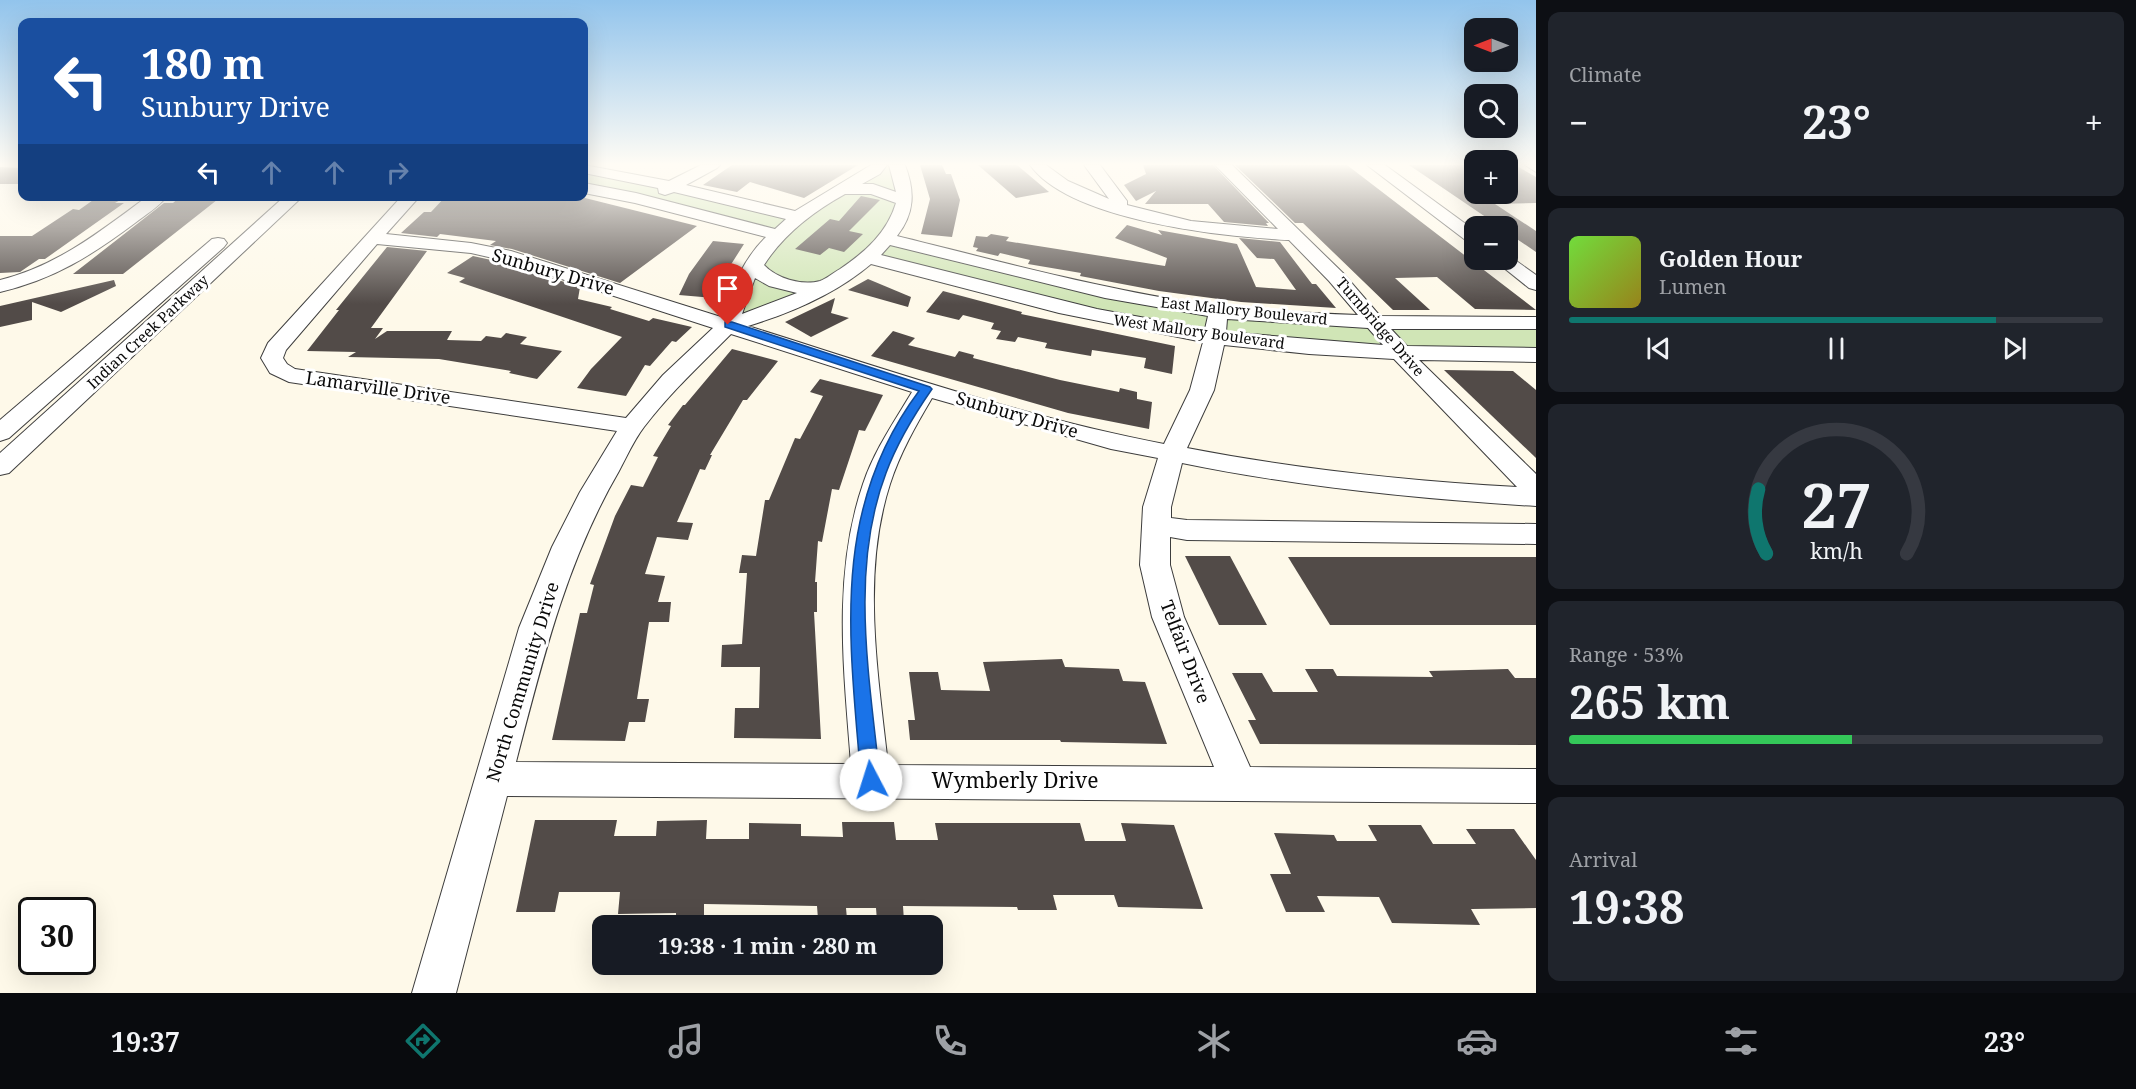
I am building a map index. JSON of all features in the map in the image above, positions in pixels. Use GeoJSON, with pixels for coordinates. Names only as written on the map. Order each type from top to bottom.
{"type":"FeatureCollection","features":[{"type":"Feature","properties":{"kind":"street"},"geometry":{"type":"LineString","coordinates":[[0,286],[35,277],[65,264],[138,211]]}},
{"type":"Feature","properties":{"kind":"street","name":"Indian Creek Parkway"},"geometry":{"type":"LineString","coordinates":[[0,433],[253,211]]}},
{"type":"Feature","properties":{"kind":"street","name":"Indian Creek Parkway"},"geometry":{"type":"LineString","coordinates":[[0,467],[278,211]]}},
{"type":"Feature","properties":{"kind":"street","name":"Lamarville Drive"},"geometry":{"type":"LineString","coordinates":[[397,211],[276,348],[272,358],[278,368],[289,375],[632,426]]}},
{"type":"Feature","properties":{"kind":"street"},"geometry":{"type":"LineString","coordinates":[[686,211],[777,235]]}},
{"type":"Feature","properties":{"kind":"street"},"geometry":{"type":"LineString","coordinates":[[775,211],[798,217]]}},
{"type":"Feature","properties":{"kind":"street","name":"North Community Drive"},"geometry":{"type":"LineString","coordinates":[[434,993],[535,628],[566,547],[593,492],[632,426],[671,380],[728,325],[741,289],[765,248],[806,211]]}},
{"type":"Feature","properties":{"kind":"street"},"geometry":{"type":"LineString","coordinates":[[728,325],[769,312],[824,286],[869,258],[900,220],[902,211]]}},
{"type":"Feature","properties":{"kind":"street"},"geometry":{"type":"LineString","coordinates":[[1131,211],[1206,229],[1294,235]]}},
{"type":"Feature","properties":{"kind":"street","name":"Turnbridge Drive"},"geometry":{"type":"LineString","coordinates":[[1270,211],[1336,277],[1411,365],[1536,490]]}},
{"type":"Feature","properties":{"kind":"street"},"geometry":{"type":"LineString","coordinates":[[1438,211],[1464,231]]}},
{"type":"Feature","properties":{"kind":"street","name":"Sunbury Drive"},"geometry":{"type":"LineString","coordinates":[[372,238],[471,248],[511,257],[926,389],[1032,420],[1172,454],[1333,480],[1445,492],[1536,496]]}},
{"type":"Feature","properties":{"kind":"street","name":"East Mallory Boulevard"},"geometry":{"type":"LineString","coordinates":[[886,239],[1078,286],[1216,324],[1536,323]]}},
{"type":"Feature","properties":{"kind":"street","name":"West Mallory Boulevard"},"geometry":{"type":"LineString","coordinates":[[869,258],[1097,316],[1216,324],[1262,343],[1403,354],[1536,356]]}},
{"type":"Feature","properties":{"kind":"street"},"geometry":{"type":"LineString","coordinates":[[754,266],[766,278],[781,285],[824,286]]}},
{"type":"Feature","properties":{"kind":"street"},"geometry":{"type":"LineString","coordinates":[[1517,270],[1536,284]]}},
{"type":"Feature","properties":{"kind":"street","name":"Telfair Drive"},"geometry":{"type":"LineString","coordinates":[[1216,324],[1202,390],[1172,454],[1158,507],[1155,525],[1155,566],[1168,618],[1239,783]]}},
{"type":"Feature","properties":{"kind":"street"},"geometry":{"type":"LineString","coordinates":[[871,780],[858,642],[859,566],[868,511],[879,472],[907,415],[926,389]]}},
{"type":"Feature","properties":{"kind":"street"},"geometry":{"type":"LineString","coordinates":[[1155,525],[1187,530],[1536,534]]}},
{"type":"Feature","properties":{"kind":"street","name":"Wymberly Drive"},"geometry":{"type":"LineString","coordinates":[[494,779],[1536,786]]}},
{"type":"Feature","properties":{"kind":"green space"},"geometry":{"type":"Polygon","coordinates":[[[689,211],[771,211],[803,219],[814,211],[894,211],[879,239],[1194,310],[1536,326],[1536,352],[1382,348],[1227,336],[1093,312],[872,258],[824,282],[735,319],[750,278],[783,235],[689,211]]]}},
{"type":"Feature","properties":{"kind":"building"},"geometry":{"type":"Polygon","coordinates":[[[69,211],[112,211],[45,259],[39,259],[20,272],[0,273],[0,236],[32,236],[69,211]]]}},
{"type":"Feature","properties":{"kind":"building"},"geometry":{"type":"Polygon","coordinates":[[[153,211],[203,211],[123,274],[73,274],[153,211]]]}},
{"type":"Feature","properties":{"kind":"building"},"geometry":{"type":"Polygon","coordinates":[[[638,211],[697,226],[620,283],[512,249],[490,245],[496,241],[440,234],[437,237],[401,233],[424,212],[638,211]]]}},
{"type":"Feature","properties":{"kind":"building"},"geometry":{"type":"Polygon","coordinates":[[[848,211],[869,211],[849,231],[863,234],[844,252],[829,248],[820,255],[795,249],[830,219],[839,221],[848,211]]]}},
{"type":"Feature","properties":{"kind":"building"},"geometry":{"type":"Polygon","coordinates":[[[927,211],[958,211],[952,237],[921,234],[927,211]]]}},
{"type":"Feature","properties":{"kind":"building"},"geometry":{"type":"Polygon","coordinates":[[[1215,211],[1258,211],[1269,223],[1266,223],[1268,226],[1224,222],[1215,211]]]}},
{"type":"Feature","properties":{"kind":"building"},"geometry":{"type":"Polygon","coordinates":[[[1283,211],[1407,211],[1464,255],[1464,270],[1484,270],[1536,310],[1475,309],[1437,277],[1395,278],[1430,310],[1393,310],[1303,223],[1295,223],[1283,211]]]}},
{"type":"Feature","properties":{"kind":"building"},"geometry":{"type":"Polygon","coordinates":[[[1477,211],[1506,211],[1513,216],[1484,216],[1477,211]]]}},
{"type":"Feature","properties":{"kind":"building"},"geometry":{"type":"Polygon","coordinates":[[[1518,219],[1536,231],[1536,252],[1518,240],[1518,219]]]}},
{"type":"Feature","properties":{"kind":"building"},"geometry":{"type":"Polygon","coordinates":[[[1127,225],[1162,235],[1158,230],[1237,244],[1256,287],[1296,290],[1274,259],[1257,258],[1239,238],[1280,242],[1312,284],[1316,284],[1336,308],[1241,302],[1159,291],[1080,276],[1081,273],[1028,264],[1030,260],[1000,253],[998,256],[976,251],[978,248],[973,247],[976,236],[987,237],[991,234],[1009,237],[1006,241],[1165,266],[1167,258],[1115,238],[1127,225]]]}},
{"type":"Feature","properties":{"kind":"building"},"geometry":{"type":"Polygon","coordinates":[[[713,241],[744,244],[723,277],[714,298],[679,295],[689,274],[713,241]]]}},
{"type":"Feature","properties":{"kind":"building"},"geometry":{"type":"Polygon","coordinates":[[[387,247],[427,251],[371,328],[383,328],[375,339],[387,331],[452,331],[447,340],[481,341],[486,336],[501,338],[506,333],[527,337],[520,344],[562,351],[537,379],[509,373],[511,371],[439,359],[348,357],[356,352],[307,351],[339,310],[336,310],[387,247]]]}},
{"type":"Feature","properties":{"kind":"building"},"geometry":{"type":"Polygon","coordinates":[[[473,256],[505,263],[580,287],[578,299],[612,307],[610,309],[649,321],[653,318],[692,327],[676,342],[672,341],[650,366],[645,365],[626,396],[577,388],[591,369],[622,337],[459,282],[465,278],[447,273],[473,256]]]}},
{"type":"Feature","properties":{"kind":"building"},"geometry":{"type":"Polygon","coordinates":[[[868,279],[911,297],[908,307],[848,290],[868,279]]]}},
{"type":"Feature","properties":{"kind":"building"},"geometry":{"type":"Polygon","coordinates":[[[114,280],[116,286],[61,312],[32,302],[32,320],[0,327],[0,306],[114,280]]]}},
{"type":"Feature","properties":{"kind":"building"},"geometry":{"type":"Polygon","coordinates":[[[943,291],[1022,312],[1021,314],[1175,346],[1172,374],[1144,368],[1146,358],[1092,350],[1091,356],[1045,348],[1047,343],[1018,337],[1015,342],[996,339],[1001,331],[991,329],[994,323],[963,315],[959,320],[926,312],[943,291]]]}},
{"type":"Feature","properties":{"kind":"building"},"geometry":{"type":"Polygon","coordinates":[[[835,298],[831,313],[849,318],[811,337],[785,322],[835,298]]]}},
{"type":"Feature","properties":{"kind":"building"},"geometry":{"type":"Polygon","coordinates":[[[893,331],[915,338],[908,345],[955,357],[959,351],[974,355],[973,358],[1060,380],[1119,392],[1120,388],[1137,392],[1137,399],[1152,402],[1149,429],[1068,413],[871,356],[893,331]]]}},
{"type":"Feature","properties":{"kind":"building"},"geometry":{"type":"Polygon","coordinates":[[[732,349],[778,361],[747,400],[743,400],[710,455],[712,455],[705,470],[700,469],[677,522],[693,523],[688,540],[657,537],[645,574],[665,576],[658,602],[671,602],[669,622],[649,622],[637,699],[649,699],[645,722],[629,722],[625,741],[552,740],[580,613],[587,613],[594,585],[590,584],[615,516],[631,485],[643,487],[658,457],[653,456],[671,426],[668,425],[732,349]]]}},
{"type":"Feature","properties":{"kind":"building"},"geometry":{"type":"Polygon","coordinates":[[[1444,370],[1513,371],[1536,390],[1536,458],[1444,370]]]}},
{"type":"Feature","properties":{"kind":"building"},"geometry":{"type":"Polygon","coordinates":[[[820,379],[883,395],[865,431],[859,430],[839,490],[832,489],[822,542],[818,541],[815,582],[817,582],[817,612],[814,612],[821,739],[734,738],[735,708],[759,708],[760,667],[721,667],[722,645],[742,644],[747,573],[739,573],[742,555],[756,556],[765,500],[769,500],[795,438],[800,439],[823,396],[810,392],[820,379]]]}},
{"type":"Feature","properties":{"kind":"building"},"geometry":{"type":"Polygon","coordinates":[[[1185,556],[1230,556],[1267,625],[1219,625],[1185,556]]]}},
{"type":"Feature","properties":{"kind":"building"},"geometry":{"type":"Polygon","coordinates":[[[1288,557],[1536,557],[1536,625],[1330,625],[1288,557]]]}},
{"type":"Feature","properties":{"kind":"building"},"geometry":{"type":"Polygon","coordinates":[[[1062,659],[1065,667],[1119,669],[1123,681],[1145,682],[1167,744],[1061,742],[1060,740],[910,740],[908,720],[915,720],[909,672],[938,672],[941,690],[990,691],[983,662],[1062,659]]]}},
{"type":"Feature","properties":{"kind":"building"},"geometry":{"type":"Polygon","coordinates":[[[1305,669],[1333,669],[1337,676],[1433,677],[1429,671],[1508,669],[1515,678],[1536,678],[1536,745],[1260,744],[1248,720],[1256,720],[1232,673],[1262,673],[1273,692],[1318,692],[1305,669]]]}},
{"type":"Feature","properties":{"kind":"building"},"geometry":{"type":"Polygon","coordinates":[[[535,820],[617,820],[614,836],[656,836],[657,821],[707,820],[706,839],[749,839],[749,823],[801,824],[801,836],[843,837],[842,822],[894,822],[896,840],[938,840],[935,823],[1080,823],[1085,841],[1126,841],[1121,823],[1174,825],[1203,909],[1118,907],[1114,895],[1053,895],[1057,910],[1018,910],[1017,907],[903,906],[904,915],[877,915],[876,908],[846,908],[847,915],[818,915],[817,906],[704,904],[704,915],[618,914],[620,892],[559,892],[555,912],[516,912],[535,820]]]}},
{"type":"Feature","properties":{"kind":"building"},"geometry":{"type":"Polygon","coordinates":[[[1368,825],[1421,825],[1433,844],[1476,844],[1466,829],[1514,829],[1536,860],[1536,908],[1471,909],[1480,925],[1392,923],[1379,897],[1317,896],[1325,912],[1286,912],[1270,874],[1291,874],[1274,833],[1334,835],[1337,841],[1377,841],[1368,825]]]}},
{"type":"Feature","properties":{"kind":"route"},"geometry":{"type":"LineString","coordinates":[[728,325],[762,338],[926,389],[907,415],[879,472],[868,511],[859,566],[858,642],[871,780]]}}]}
